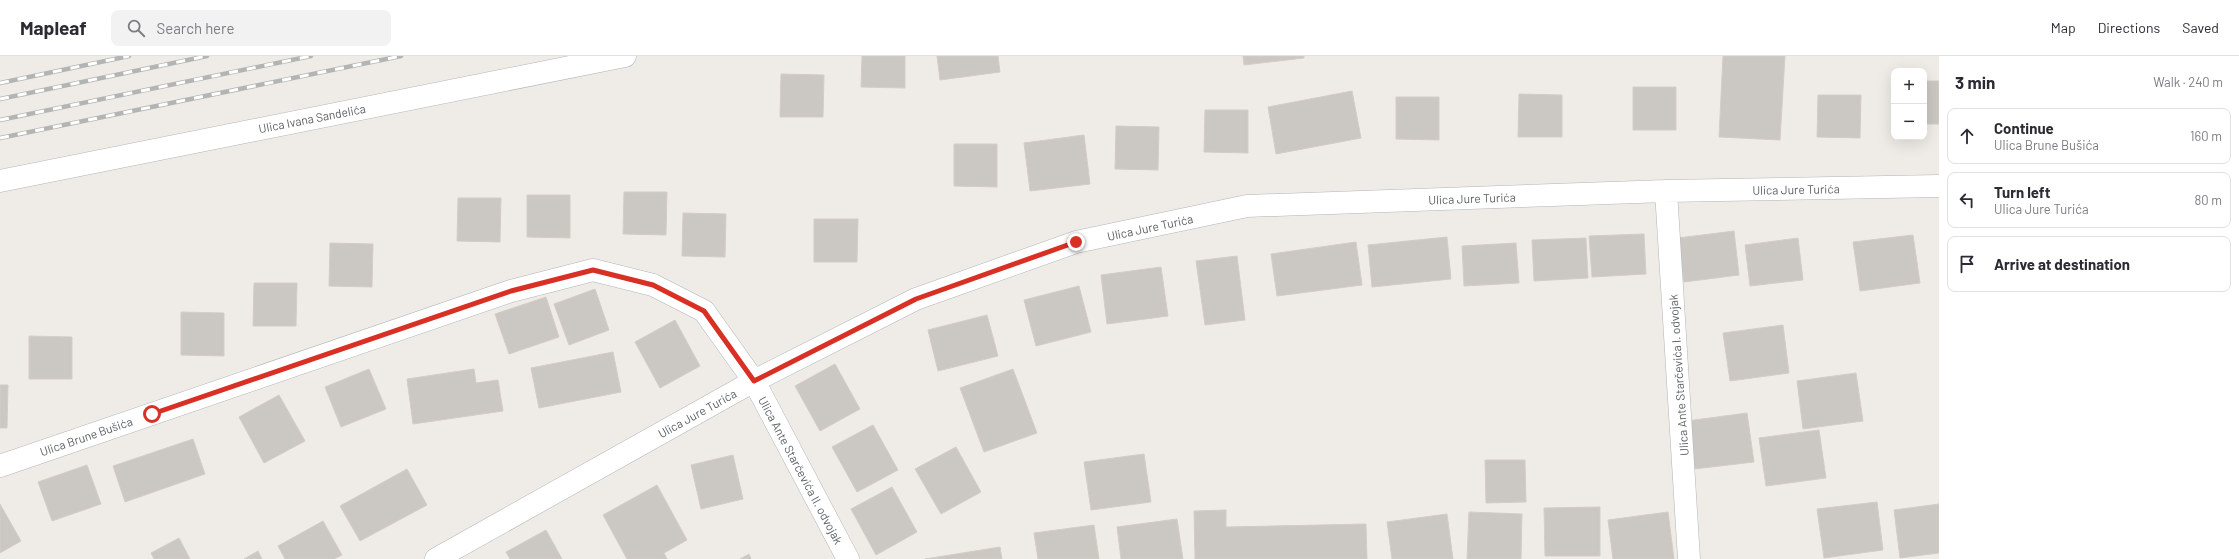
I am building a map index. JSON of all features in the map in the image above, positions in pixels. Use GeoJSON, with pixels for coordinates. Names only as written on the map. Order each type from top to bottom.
{"type":"FeatureCollection","features":[{"type":"Feature","properties":{"kind":"street","name":"Ulica Ivana Sandelića"},"geometry":{"type":"LineString","coordinates":[[0,181],[625,56]]}},
{"type":"Feature","properties":{"kind":"street","name":"Ulica Jure Turića"},"geometry":{"type":"LineString","coordinates":[[436,559],[754,381],[916,299],[1076,242],[1247,206],[1666,191],[1939,186]]}},
{"type":"Feature","properties":{"kind":"street","name":"Ulica Ante Starčevića I. odvojak"},"geometry":{"type":"LineString","coordinates":[[1666,191],[1689,559]]}},
{"type":"Feature","properties":{"kind":"street","name":"Ulica Brune Bušića"},"geometry":{"type":"LineString","coordinates":[[0,466],[511,291],[593,270],[653,285],[704,311],[754,381]]}},
{"type":"Feature","properties":{"kind":"street","name":"Ulica Ante Starčevića II. odvojak"},"geometry":{"type":"LineString","coordinates":[[754,381],[848,559]]}},
{"type":"Feature","properties":{"kind":"building"},"geometry":{"type":"Polygon","coordinates":[[[862,56],[905,56],[905,88],[861,87],[862,56]]]}},
{"type":"Feature","properties":{"kind":"building"},"geometry":{"type":"Polygon","coordinates":[[[937,56],[998,56],[1000,72],[940,80],[937,56]]]}},
{"type":"Feature","properties":{"kind":"building"},"geometry":{"type":"Polygon","coordinates":[[[1243,56],[1304,56],[1304,58],[1244,65],[1243,56]]]}},
{"type":"Feature","properties":{"kind":"building"},"geometry":{"type":"Polygon","coordinates":[[[1723,56],[1785,56],[1780,140],[1719,137],[1723,56]]]}},
{"type":"Feature","properties":{"kind":"building"},"geometry":{"type":"Polygon","coordinates":[[[781,74],[824,75],[823,117],[780,117],[781,74]]]}},
{"type":"Feature","properties":{"kind":"building"},"geometry":{"type":"Polygon","coordinates":[[[1927,81],[1939,81],[1939,124],[1927,124],[1927,81]]]}},
{"type":"Feature","properties":{"kind":"building"},"geometry":{"type":"Polygon","coordinates":[[[1633,87],[1676,87],[1676,130],[1633,130],[1633,87]]]}},
{"type":"Feature","properties":{"kind":"building"},"geometry":{"type":"Polygon","coordinates":[[[1352,91],[1361,138],[1276,154],[1268,107],[1352,91]]]}},
{"type":"Feature","properties":{"kind":"building"},"geometry":{"type":"Polygon","coordinates":[[[1519,94],[1562,95],[1562,137],[1518,137],[1519,94]]]}},
{"type":"Feature","properties":{"kind":"building"},"geometry":{"type":"Polygon","coordinates":[[[1818,95],[1861,95],[1860,138],[1817,137],[1818,95]]]}},
{"type":"Feature","properties":{"kind":"building"},"geometry":{"type":"Polygon","coordinates":[[[1396,97],[1439,97],[1439,140],[1396,139],[1396,97]]]}},
{"type":"Feature","properties":{"kind":"building"},"geometry":{"type":"Polygon","coordinates":[[[1205,110],[1248,110],[1248,153],[1204,152],[1205,110]]]}},
{"type":"Feature","properties":{"kind":"building"},"geometry":{"type":"Polygon","coordinates":[[[1116,126],[1159,127],[1158,170],[1115,169],[1116,126]]]}},
{"type":"Feature","properties":{"kind":"building"},"geometry":{"type":"Polygon","coordinates":[[[1084,135],[1090,184],[1030,191],[1024,143],[1084,135]]]}},
{"type":"Feature","properties":{"kind":"building"},"geometry":{"type":"Polygon","coordinates":[[[954,144],[997,144],[997,187],[954,186],[954,144]]]}},
{"type":"Feature","properties":{"kind":"building"},"geometry":{"type":"Polygon","coordinates":[[[624,192],[667,192],[666,235],[623,234],[624,192]]]}},
{"type":"Feature","properties":{"kind":"building"},"geometry":{"type":"Polygon","coordinates":[[[527,195],[570,195],[570,238],[527,237],[527,195]]]}},
{"type":"Feature","properties":{"kind":"building"},"geometry":{"type":"Polygon","coordinates":[[[458,198],[501,198],[500,242],[457,241],[458,198]]]}},
{"type":"Feature","properties":{"kind":"building"},"geometry":{"type":"Polygon","coordinates":[[[683,213],[726,214],[725,257],[682,256],[683,213]]]}},
{"type":"Feature","properties":{"kind":"building"},"geometry":{"type":"Polygon","coordinates":[[[814,219],[858,219],[857,262],[814,262],[814,219]]]}},
{"type":"Feature","properties":{"kind":"building"},"geometry":{"type":"Polygon","coordinates":[[[1734,231],[1739,275],[1684,282],[1678,238],[1734,231]]]}},
{"type":"Feature","properties":{"kind":"building"},"geometry":{"type":"Polygon","coordinates":[[[1644,234],[1646,274],[1592,277],[1589,236],[1644,234]]]}},
{"type":"Feature","properties":{"kind":"building"},"geometry":{"type":"Polygon","coordinates":[[[1913,235],[1920,283],[1860,291],[1853,242],[1913,235]]]}},
{"type":"Feature","properties":{"kind":"building"},"geometry":{"type":"Polygon","coordinates":[[[1447,237],[1451,279],[1372,287],[1368,245],[1447,237]]]}},
{"type":"Feature","properties":{"kind":"building"},"geometry":{"type":"Polygon","coordinates":[[[1586,238],[1588,278],[1534,281],[1532,240],[1586,238]]]}},
{"type":"Feature","properties":{"kind":"building"},"geometry":{"type":"Polygon","coordinates":[[[1798,238],[1803,280],[1750,286],[1745,245],[1798,238]]]}},
{"type":"Feature","properties":{"kind":"building"},"geometry":{"type":"Polygon","coordinates":[[[1356,242],[1362,285],[1277,296],[1271,254],[1356,242]]]}},
{"type":"Feature","properties":{"kind":"building"},"geometry":{"type":"Polygon","coordinates":[[[330,243],[373,244],[372,287],[329,286],[330,243]]]}},
{"type":"Feature","properties":{"kind":"building"},"geometry":{"type":"Polygon","coordinates":[[[1516,243],[1519,283],[1464,286],[1462,246],[1516,243]]]}},
{"type":"Feature","properties":{"kind":"building"},"geometry":{"type":"Polygon","coordinates":[[[1237,256],[1245,320],[1205,325],[1196,261],[1237,256]]]}},
{"type":"Feature","properties":{"kind":"building"},"geometry":{"type":"Polygon","coordinates":[[[1161,267],[1168,316],[1107,324],[1101,275],[1161,267]]]}},
{"type":"Feature","properties":{"kind":"building"},"geometry":{"type":"Polygon","coordinates":[[[254,283],[297,283],[296,326],[253,326],[254,283]]]}},
{"type":"Feature","properties":{"kind":"building"},"geometry":{"type":"Polygon","coordinates":[[[1079,286],[1091,332],[1036,346],[1024,300],[1079,286]]]}},
{"type":"Feature","properties":{"kind":"building"},"geometry":{"type":"Polygon","coordinates":[[[595,289],[609,330],[569,345],[554,304],[595,289]]]}},
{"type":"Feature","properties":{"kind":"building"},"geometry":{"type":"Polygon","coordinates":[[[546,297],[559,337],[509,354],[495,314],[546,297]]]}},
{"type":"Feature","properties":{"kind":"building"},"geometry":{"type":"Polygon","coordinates":[[[181,312],[224,313],[224,356],[181,355],[181,312]]]}},
{"type":"Feature","properties":{"kind":"building"},"geometry":{"type":"Polygon","coordinates":[[[987,315],[998,356],[938,371],[928,330],[987,315]]]}},
{"type":"Feature","properties":{"kind":"building"},"geometry":{"type":"Polygon","coordinates":[[[675,320],[700,366],[660,388],[635,342],[675,320]]]}},
{"type":"Feature","properties":{"kind":"building"},"geometry":{"type":"Polygon","coordinates":[[[1783,325],[1789,373],[1730,381],[1723,333],[1783,325]]]}},
{"type":"Feature","properties":{"kind":"building"},"geometry":{"type":"Polygon","coordinates":[[[29,336],[72,337],[72,379],[29,379],[29,336]]]}},
{"type":"Feature","properties":{"kind":"building"},"geometry":{"type":"Polygon","coordinates":[[[613,352],[621,392],[539,408],[531,368],[613,352]]]}},
{"type":"Feature","properties":{"kind":"building"},"geometry":{"type":"Polygon","coordinates":[[[835,364],[860,409],[820,431],[795,386],[835,364]]]}},
{"type":"Feature","properties":{"kind":"building"},"geometry":{"type":"Polygon","coordinates":[[[369,369],[386,409],[341,427],[325,387],[369,369]]]}},
{"type":"Feature","properties":{"kind":"building"},"geometry":{"type":"Polygon","coordinates":[[[474,369],[476,383],[498,380],[503,411],[413,424],[407,379],[474,369]]]}},
{"type":"Feature","properties":{"kind":"building"},"geometry":{"type":"Polygon","coordinates":[[[1013,369],[1037,433],[984,452],[960,388],[1013,369]]]}},
{"type":"Feature","properties":{"kind":"building"},"geometry":{"type":"Polygon","coordinates":[[[1856,373],[1863,421],[1803,429],[1797,381],[1856,373]]]}},
{"type":"Feature","properties":{"kind":"building"},"geometry":{"type":"Polygon","coordinates":[[[0,385],[8,385],[7,428],[0,428],[0,385]]]}},
{"type":"Feature","properties":{"kind":"building"},"geometry":{"type":"Polygon","coordinates":[[[279,395],[305,441],[264,463],[239,417],[279,395]]]}},
{"type":"Feature","properties":{"kind":"building"},"geometry":{"type":"Polygon","coordinates":[[[1747,413],[1754,462],[1694,469],[1687,421],[1747,413]]]}},
{"type":"Feature","properties":{"kind":"building"},"geometry":{"type":"Polygon","coordinates":[[[873,425],[898,470],[857,492],[832,447],[873,425]]]}},
{"type":"Feature","properties":{"kind":"building"},"geometry":{"type":"Polygon","coordinates":[[[1819,430],[1826,478],[1766,486],[1759,438],[1819,430]]]}},
{"type":"Feature","properties":{"kind":"building"},"geometry":{"type":"Polygon","coordinates":[[[193,439],[205,474],[125,502],[113,466],[193,439]]]}},
{"type":"Feature","properties":{"kind":"building"},"geometry":{"type":"Polygon","coordinates":[[[956,447],[981,492],[941,514],[915,469],[956,447]]]}},
{"type":"Feature","properties":{"kind":"building"},"geometry":{"type":"Polygon","coordinates":[[[1144,454],[1151,502],[1091,510],[1084,462],[1144,454]]]}},
{"type":"Feature","properties":{"kind":"building"},"geometry":{"type":"Polygon","coordinates":[[[733,455],[743,499],[701,509],[691,465],[733,455]]]}},
{"type":"Feature","properties":{"kind":"building"},"geometry":{"type":"Polygon","coordinates":[[[1485,460],[1525,460],[1526,502],[1486,503],[1485,460]]]}},
{"type":"Feature","properties":{"kind":"building"},"geometry":{"type":"Polygon","coordinates":[[[87,465],[101,504],[52,521],[38,482],[87,465]]]}},
{"type":"Feature","properties":{"kind":"building"},"geometry":{"type":"Polygon","coordinates":[[[407,469],[427,505],[360,541],[340,506],[407,469]]]}},
{"type":"Feature","properties":{"kind":"building"},"geometry":{"type":"Polygon","coordinates":[[[657,485],[687,540],[664,553],[667,559],[627,559],[603,515],[657,485]]]}},
{"type":"Feature","properties":{"kind":"building"},"geometry":{"type":"Polygon","coordinates":[[[892,487],[917,532],[876,555],[851,509],[892,487]]]}},
{"type":"Feature","properties":{"kind":"building"},"geometry":{"type":"Polygon","coordinates":[[[1877,502],[1883,550],[1824,558],[1817,509],[1877,502]]]}},
{"type":"Feature","properties":{"kind":"building"},"geometry":{"type":"Polygon","coordinates":[[[0,504],[21,541],[0,553],[0,504]]]}},
{"type":"Feature","properties":{"kind":"building"},"geometry":{"type":"Polygon","coordinates":[[[1939,504],[1939,553],[1900,558],[1894,510],[1939,504]]]}},
{"type":"Feature","properties":{"kind":"building"},"geometry":{"type":"Polygon","coordinates":[[[1600,507],[1600,556],[1545,556],[1544,508],[1600,507]]]}},
{"type":"Feature","properties":{"kind":"building"},"geometry":{"type":"Polygon","coordinates":[[[1226,510],[1226,527],[1366,524],[1367,559],[1195,559],[1194,511],[1226,510]]]}},
{"type":"Feature","properties":{"kind":"building"},"geometry":{"type":"Polygon","coordinates":[[[1469,512],[1522,514],[1521,559],[1467,559],[1469,512]]]}},
{"type":"Feature","properties":{"kind":"building"},"geometry":{"type":"Polygon","coordinates":[[[1668,512],[1674,559],[1613,559],[1608,520],[1668,512]]]}},
{"type":"Feature","properties":{"kind":"building"},"geometry":{"type":"Polygon","coordinates":[[[1447,514],[1453,559],[1392,559],[1387,522],[1447,514]]]}},
{"type":"Feature","properties":{"kind":"building"},"geometry":{"type":"Polygon","coordinates":[[[1177,519],[1183,559],[1121,559],[1117,527],[1177,519]]]}},
{"type":"Feature","properties":{"kind":"building"},"geometry":{"type":"Polygon","coordinates":[[[323,521],[342,555],[334,559],[285,559],[278,546],[323,521]]]}},
{"type":"Feature","properties":{"kind":"building"},"geometry":{"type":"Polygon","coordinates":[[[1094,525],[1099,559],[1038,559],[1034,533],[1094,525]]]}},
{"type":"Feature","properties":{"kind":"building"},"geometry":{"type":"Polygon","coordinates":[[[546,530],[562,559],[510,559],[506,552],[546,530]]]}},
{"type":"Feature","properties":{"kind":"building"},"geometry":{"type":"Polygon","coordinates":[[[179,538],[190,559],[154,559],[151,553],[179,538]]]}},
{"type":"Feature","properties":{"kind":"building"},"geometry":{"type":"Polygon","coordinates":[[[1000,547],[1002,559],[925,559],[1000,547]]]}},
{"type":"Feature","properties":{"kind":"building"},"geometry":{"type":"Polygon","coordinates":[[[258,551],[262,559],[244,559],[258,551]]]}},
{"type":"Feature","properties":{"kind":"building"},"geometry":{"type":"Polygon","coordinates":[[[749,554],[751,559],[740,559],[749,554]]]}},
{"type":"Feature","properties":{"kind":"railway"},"geometry":{"type":"LineString","coordinates":[[0,83],[129,56]]}},
{"type":"Feature","properties":{"kind":"railway"},"geometry":{"type":"LineString","coordinates":[[0,99],[207,56]]}},
{"type":"Feature","properties":{"kind":"railway"},"geometry":{"type":"LineString","coordinates":[[0,120],[311,56]]}},
{"type":"Feature","properties":{"kind":"railway"},"geometry":{"type":"LineString","coordinates":[[0,138],[401,56]]}},
{"type":"Feature","properties":{"kind":"route"},"geometry":{"type":"LineString","coordinates":[[152,414],[511,291],[593,270],[653,285],[704,311],[754,381],[916,299],[1076,242]]}}]}
